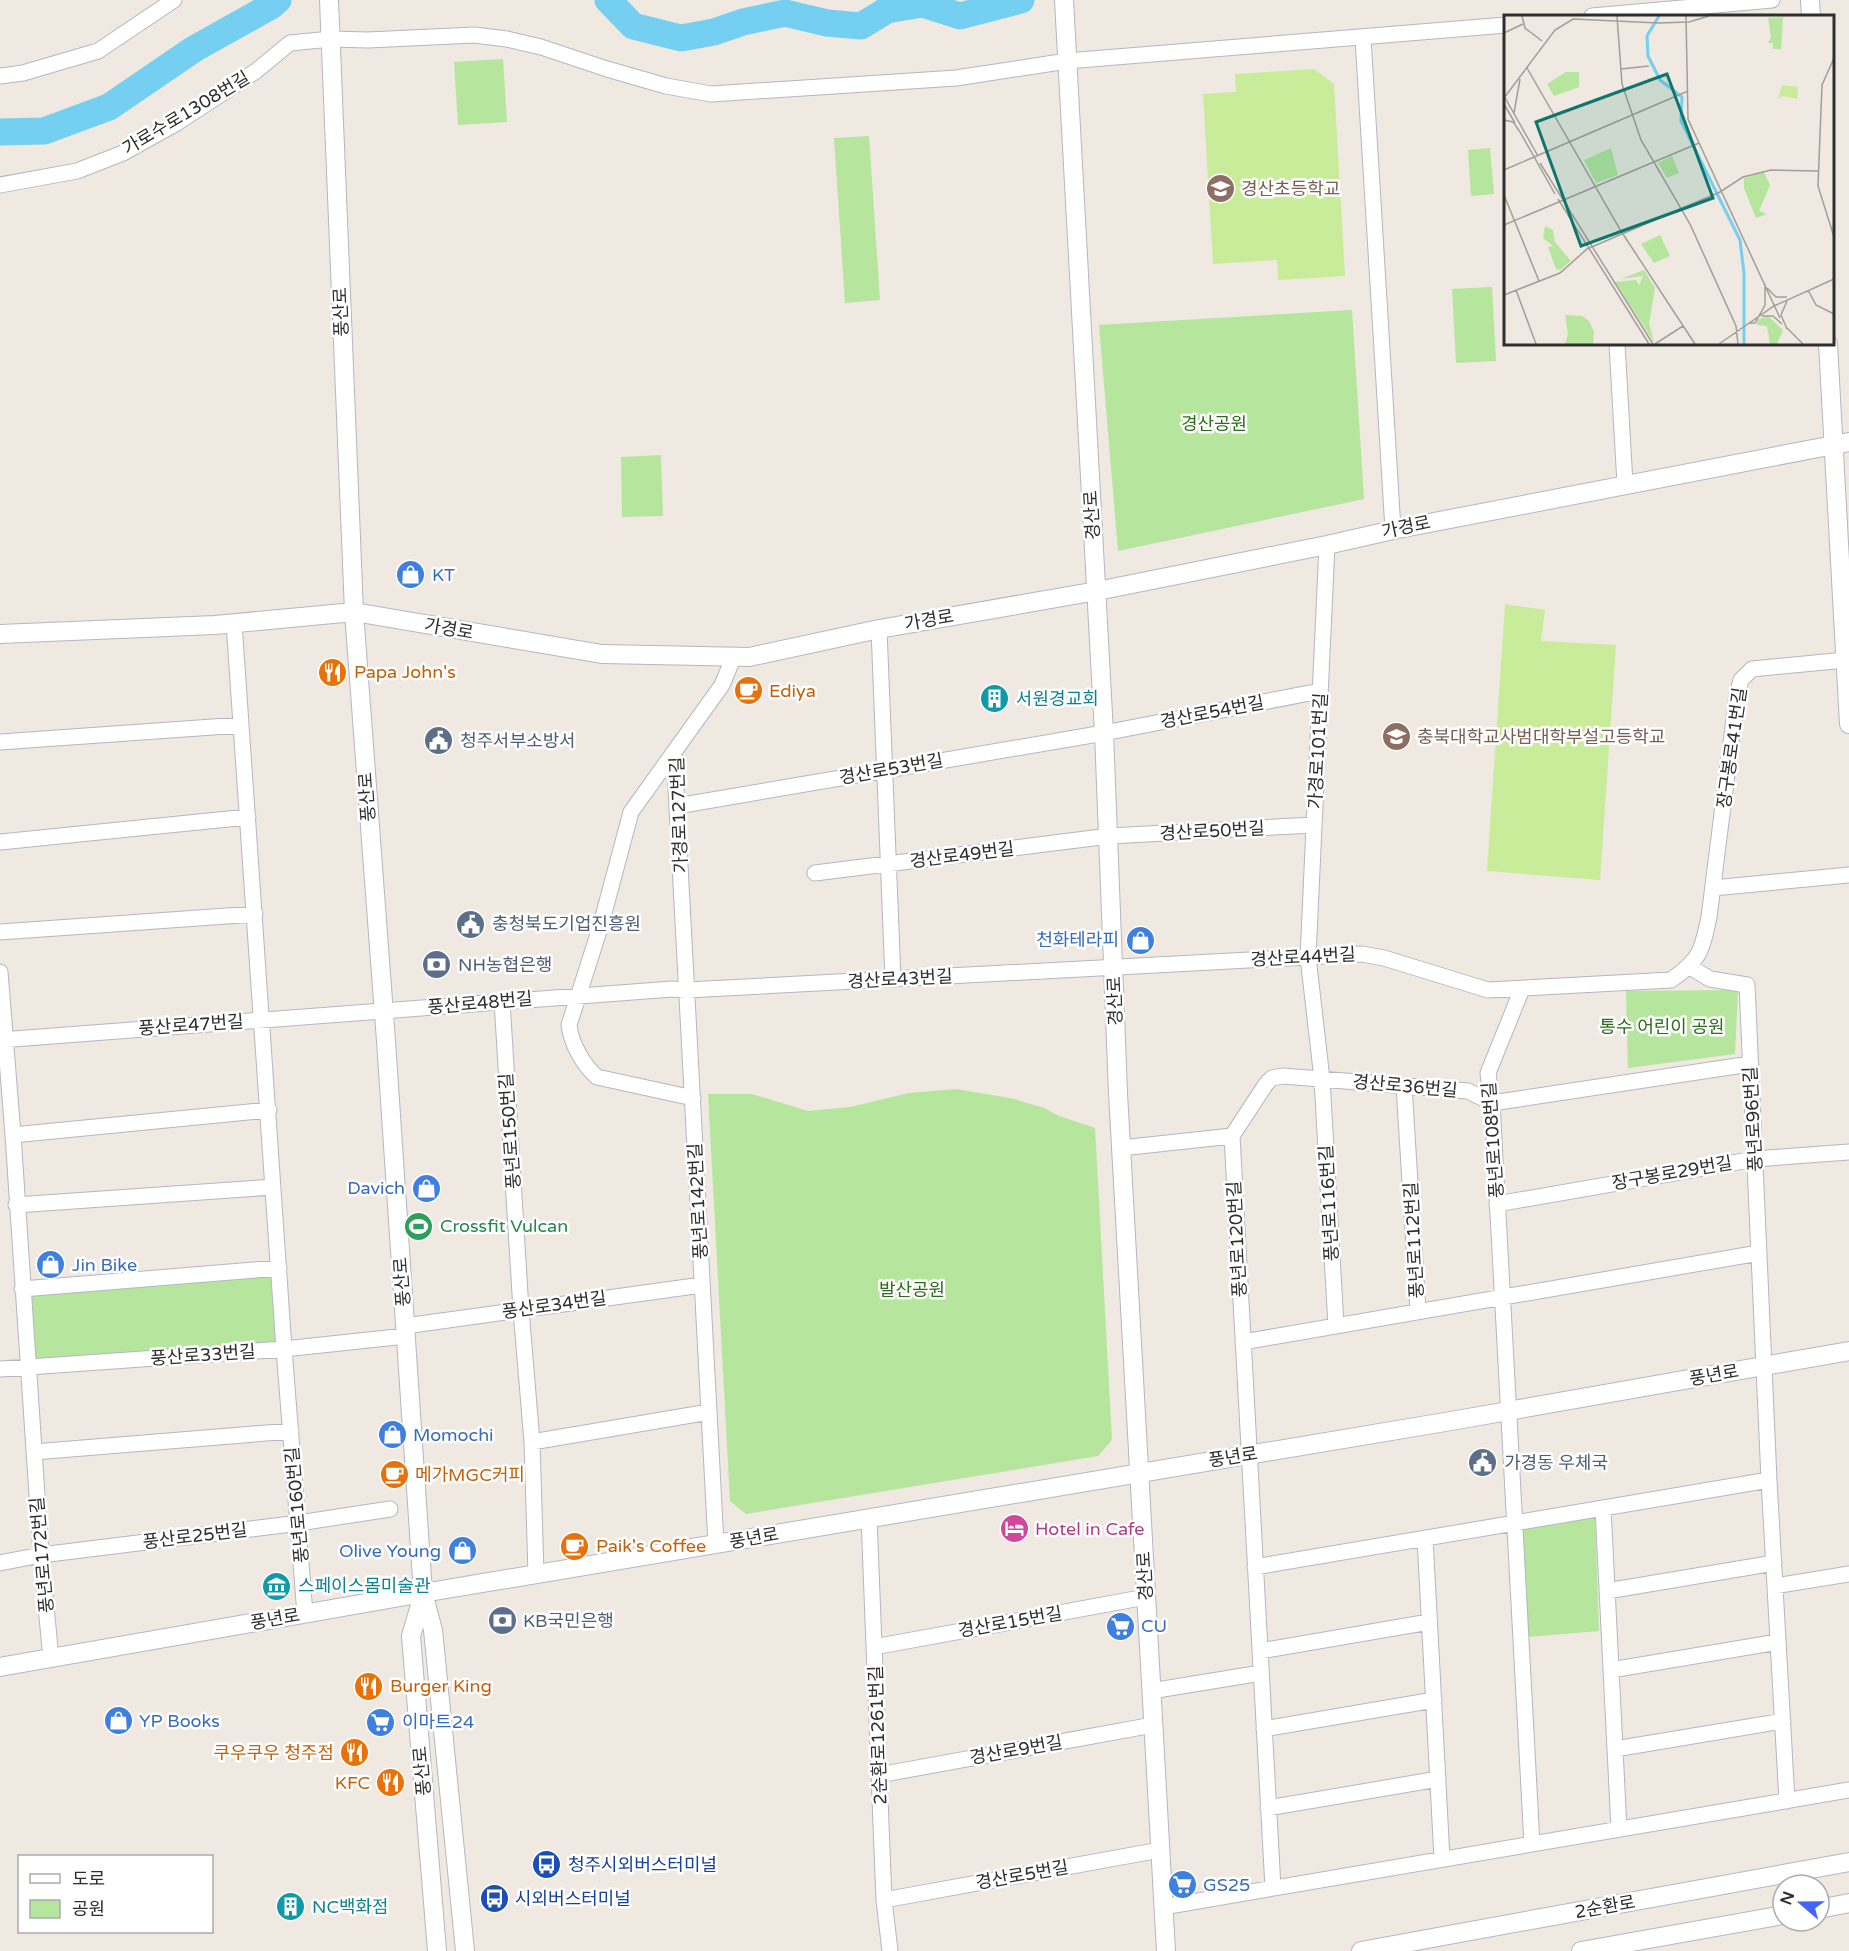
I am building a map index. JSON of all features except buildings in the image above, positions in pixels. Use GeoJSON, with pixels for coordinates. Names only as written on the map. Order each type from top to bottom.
{"type":"FeatureCollection","features":[{"type":"Feature","properties":{"kind":"street"},"geometry":{"type":"LineString","coordinates":[[0,76],[23,73],[98,51],[174,0]]}},
{"type":"Feature","properties":{"kind":"street","name":"경산로"},"geometry":{"type":"LineString","coordinates":[[1064,0],[1097,591],[1121,1148],[1166,1951]]}},
{"type":"Feature","properties":{"kind":"street"},"geometry":{"type":"LineString","coordinates":[[1610,15],[1772,0]]}},
{"type":"Feature","properties":{"kind":"street"},"geometry":{"type":"LineString","coordinates":[[1810,0],[1811,15]]}},
{"type":"Feature","properties":{"kind":"street","name":"풍산로"},"geometry":{"type":"LineString","coordinates":[[329,6],[354,612],[423,1593],[433,1630],[465,1951]]}},
{"type":"Feature","properties":{"kind":"street","name":"가로수로1308번길"},"geometry":{"type":"LineString","coordinates":[[0,185],[77,171],[123,153],[216,98],[256,71],[290,43],[331,39],[368,40],[474,35],[507,39],[541,47],[666,86],[711,94],[956,78],[1067,56],[1363,38],[1504,25]]}},
{"type":"Feature","properties":{"kind":"street"},"geometry":{"type":"LineString","coordinates":[[1363,38],[1393,530]]}},
{"type":"Feature","properties":{"kind":"street"},"geometry":{"type":"LineString","coordinates":[[1617,345],[1626,484]]}},
{"type":"Feature","properties":{"kind":"street"},"geometry":{"type":"LineString","coordinates":[[1828,345],[1841,443],[1845,660],[1849,724]]}},
{"type":"Feature","properties":{"kind":"street","name":"가경로"},"geometry":{"type":"LineString","coordinates":[[0,634],[234,623],[354,612],[602,654],[749,657],[879,629],[1097,591],[1393,530],[1841,443]]}},
{"type":"Feature","properties":{"kind":"street","name":"가경로101번길"},"geometry":{"type":"LineString","coordinates":[[1322,1079],[1308,957],[1327,545]]}},
{"type":"Feature","properties":{"kind":"street","name":"풍년로160번길"},"geometry":{"type":"LineString","coordinates":[[234,623],[284,1349],[305,1614]]}},
{"type":"Feature","properties":{"kind":"street"},"geometry":{"type":"LineString","coordinates":[[879,629],[893,979]]}},
{"type":"Feature","properties":{"kind":"street","name":"가경로127번길"},"geometry":{"type":"LineString","coordinates":[[687,990],[674,752],[722,685],[734,656]]}},
{"type":"Feature","properties":{"kind":"street","name":"장구봉로41번길"},"geometry":{"type":"LineString","coordinates":[[1690,967],[1698,957],[1705,939],[1737,695],[1741,680],[1752,669],[1845,660]]}},
{"type":"Feature","properties":{"kind":"street","name":"경산로54번길"},"geometry":{"type":"LineString","coordinates":[[1104,733],[1320,691]]}},
{"type":"Feature","properties":{"kind":"street"},"geometry":{"type":"LineString","coordinates":[[0,742],[242,725]]}},
{"type":"Feature","properties":{"kind":"street","name":"경산로53번길"},"geometry":{"type":"LineString","coordinates":[[677,806],[1104,733]]}},
{"type":"Feature","properties":{"kind":"street"},"geometry":{"type":"LineString","coordinates":[[674,752],[631,812],[600,928],[569,1025],[570,1036],[589,1070],[597,1077],[693,1098]]}},
{"type":"Feature","properties":{"kind":"street"},"geometry":{"type":"LineString","coordinates":[[0,842],[248,817]]}},
{"type":"Feature","properties":{"kind":"street","name":"경산로50번길"},"geometry":{"type":"LineString","coordinates":[[1109,836],[1314,825]]}},
{"type":"Feature","properties":{"kind":"street","name":"경산로49번길"},"geometry":{"type":"LineString","coordinates":[[815,873],[1109,836]]}},
{"type":"Feature","properties":{"kind":"street"},"geometry":{"type":"LineString","coordinates":[[1713,888],[1849,875]]}},
{"type":"Feature","properties":{"kind":"street"},"geometry":{"type":"LineString","coordinates":[[0,932],[255,914]]}},
{"type":"Feature","properties":{"kind":"street","name":"경산로44번길"},"geometry":{"type":"LineString","coordinates":[[1114,967],[1362,954],[1384,958],[1488,990],[1522,989]]}},
{"type":"Feature","properties":{"kind":"street","name":"경산로43번길"},"geometry":{"type":"LineString","coordinates":[[687,990],[1114,967]]}},
{"type":"Feature","properties":{"kind":"street"},"geometry":{"type":"LineString","coordinates":[[1522,989],[1671,980],[1690,967]]}},
{"type":"Feature","properties":{"kind":"street","name":"풍년로96번길"},"geometry":{"type":"LineString","coordinates":[[1690,967],[1710,979],[1747,985],[1769,1480],[1788,1801]]}},
{"type":"Feature","properties":{"kind":"street","name":"풍년로172번길"},"geometry":{"type":"LineString","coordinates":[[0,972],[2,1040],[13,1135],[41,1555],[51,1658]]}},
{"type":"Feature","properties":{"kind":"street","name":"풍년로108번길"},"geometry":{"type":"LineString","coordinates":[[1508,1411],[1492,1103],[1488,1073],[1522,989]]}},
{"type":"Feature","properties":{"kind":"street","name":"풍산로48번길"},"geometry":{"type":"LineString","coordinates":[[383,1011],[578,995],[687,990]]}},
{"type":"Feature","properties":{"kind":"street","name":"풍년로142번길"},"geometry":{"type":"LineString","coordinates":[[687,990],[716,1544]]}},
{"type":"Feature","properties":{"kind":"street","name":"풍년로150번길"},"geometry":{"type":"LineString","coordinates":[[502,1001],[521,1310],[532,1442],[536,1574]]}},
{"type":"Feature","properties":{"kind":"street","name":"풍산로47번길"},"geometry":{"type":"LineString","coordinates":[[2,1040],[383,1011]]}},
{"type":"Feature","properties":{"kind":"street"},"geometry":{"type":"LineString","coordinates":[[1492,1103],[1750,1064]]}},
{"type":"Feature","properties":{"kind":"street","name":"경산로36번길"},"geometry":{"type":"LineString","coordinates":[[1232,1136],[1272,1078],[1283,1076],[1468,1091],[1492,1103]]}},
{"type":"Feature","properties":{"kind":"street","name":"풍년로116번길"},"geometry":{"type":"LineString","coordinates":[[1322,1079],[1336,1326]]}},
{"type":"Feature","properties":{"kind":"street","name":"풍년로112번길"},"geometry":{"type":"LineString","coordinates":[[1336,1326],[1418,1311],[1404,1086]]}},
{"type":"Feature","properties":{"kind":"street"},"geometry":{"type":"LineString","coordinates":[[13,1135],[269,1110]]}},
{"type":"Feature","properties":{"kind":"street"},"geometry":{"type":"LineString","coordinates":[[1121,1148],[1232,1136]]}},
{"type":"Feature","properties":{"kind":"street","name":"풍년로120번길"},"geometry":{"type":"LineString","coordinates":[[1232,1136],[1273,1888]]}},
{"type":"Feature","properties":{"kind":"street","name":"장구봉로29번길"},"geometry":{"type":"LineString","coordinates":[[1497,1204],[1755,1159],[1849,1152]]}},
{"type":"Feature","properties":{"kind":"street"},"geometry":{"type":"LineString","coordinates":[[16,1205],[273,1187]]}},
{"type":"Feature","properties":{"kind":"street"},"geometry":{"type":"LineString","coordinates":[[1418,1311],[1759,1253]]}},
{"type":"Feature","properties":{"kind":"street"},"geometry":{"type":"LineString","coordinates":[[22,1289],[279,1268]]}},
{"type":"Feature","properties":{"kind":"street","name":"풍산로34번길"},"geometry":{"type":"LineString","coordinates":[[405,1331],[521,1310],[702,1285]]}},
{"type":"Feature","properties":{"kind":"street"},"geometry":{"type":"LineString","coordinates":[[1243,1342],[1336,1326]]}},
{"type":"Feature","properties":{"kind":"street","name":"풍산로33번길"},"geometry":{"type":"LineString","coordinates":[[0,1369],[284,1349],[405,1331]]}},
{"type":"Feature","properties":{"kind":"street","name":"풍년로"},"geometry":{"type":"LineString","coordinates":[[0,1667],[423,1593],[1849,1352]]}},
{"type":"Feature","properties":{"kind":"street"},"geometry":{"type":"LineString","coordinates":[[1508,1411],[1532,1844]]}},
{"type":"Feature","properties":{"kind":"street"},"geometry":{"type":"LineString","coordinates":[[532,1442],[709,1412]]}},
{"type":"Feature","properties":{"kind":"street","name":"풍년로160번길"},"geometry":{"type":"LineString","coordinates":[[34,1452],[291,1431]]}},
{"type":"Feature","properties":{"kind":"street"},"geometry":{"type":"LineString","coordinates":[[1255,1567],[1769,1480]]}},
{"type":"Feature","properties":{"kind":"street"},"geometry":{"type":"LineString","coordinates":[[1603,1508],[1619,1829]]}},
{"type":"Feature","properties":{"kind":"street","name":"풍산로25번길"},"geometry":{"type":"LineString","coordinates":[[0,1563],[41,1555],[299,1523],[390,1509]]}},
{"type":"Feature","properties":{"kind":"street","name":"2순환로1261번길"},"geometry":{"type":"LineString","coordinates":[[869,1518],[884,1900],[890,1951]]}},
{"type":"Feature","properties":{"kind":"street"},"geometry":{"type":"LineString","coordinates":[[1425,1538],[1442,1859]]}},
{"type":"Feature","properties":{"kind":"street"},"geometry":{"type":"LineString","coordinates":[[1607,1591],[1774,1563]]}},
{"type":"Feature","properties":{"kind":"street"},"geometry":{"type":"LineString","coordinates":[[1775,1586],[1849,1574]]}},
{"type":"Feature","properties":{"kind":"street","name":"풍산로"},"geometry":{"type":"LineString","coordinates":[[423,1593],[411,1636],[437,1951]]}},
{"type":"Feature","properties":{"kind":"street","name":"경산로15번길"},"geometry":{"type":"LineString","coordinates":[[874,1647],[1146,1597]]}},
{"type":"Feature","properties":{"kind":"street"},"geometry":{"type":"LineString","coordinates":[[1260,1651],[1430,1622]]}},
{"type":"Feature","properties":{"kind":"street"},"geometry":{"type":"LineString","coordinates":[[1611,1670],[1778,1642]]}},
{"type":"Feature","properties":{"kind":"street"},"geometry":{"type":"LineString","coordinates":[[1151,1691],[1261,1673]]}},
{"type":"Feature","properties":{"kind":"street"},"geometry":{"type":"LineString","coordinates":[[1264,1729],[1434,1700]]}},
{"type":"Feature","properties":{"kind":"street"},"geometry":{"type":"LineString","coordinates":[[1615,1749],[1783,1721]]}},
{"type":"Feature","properties":{"kind":"street","name":"경산로9번길"},"geometry":{"type":"LineString","coordinates":[[879,1775],[1153,1725]]}},
{"type":"Feature","properties":{"kind":"street"},"geometry":{"type":"LineString","coordinates":[[1268,1808],[1438,1779]]}},
{"type":"Feature","properties":{"kind":"street"},"geometry":{"type":"LineString","coordinates":[[1163,1907],[1849,1790]]}},
{"type":"Feature","properties":{"kind":"street","name":"경산로5번길"},"geometry":{"type":"LineString","coordinates":[[884,1900],[1160,1850]]}},
{"type":"Feature","properties":{"kind":"street","name":"2순환로"},"geometry":{"type":"LineString","coordinates":[[1362,1951],[1849,1862]]}},
{"type":"Feature","properties":{"kind":"street"},"geometry":{"type":"LineString","coordinates":[[1831,1907],[1849,1904]]}},
{"type":"Feature","properties":{"kind":"street"},"geometry":{"type":"LineString","coordinates":[[1581,1951],[1771,1917]]}},
{"type":"Feature","properties":{"kind":"green space"},"geometry":{"type":"Polygon","coordinates":[[[503,59],[507,122],[458,125],[454,62],[503,59]]]}},
{"type":"Feature","properties":{"kind":"green space"},"geometry":{"type":"Polygon","coordinates":[[[1314,69],[1334,84],[1345,276],[1278,280],[1277,260],[1213,264],[1203,94],[1236,92],[1235,74],[1314,69]]]}},
{"type":"Feature","properties":{"kind":"green space"},"geometry":{"type":"Polygon","coordinates":[[[869,136],[880,300],[845,303],[834,138],[869,136]]]}},
{"type":"Feature","properties":{"kind":"green space"},"geometry":{"type":"Polygon","coordinates":[[[1490,148],[1494,194],[1471,196],[1468,150],[1490,148]]]}},
{"type":"Feature","properties":{"kind":"green space"},"geometry":{"type":"Polygon","coordinates":[[[1492,287],[1496,361],[1456,363],[1452,289],[1492,287]]]}},
{"type":"Feature","properties":{"kind":"green space","name":"경산공원"},"geometry":{"type":"Polygon","coordinates":[[[1352,310],[1364,499],[1118,551],[1099,325],[1352,310]]]}},
{"type":"Feature","properties":{"kind":"green space"},"geometry":{"type":"Polygon","coordinates":[[[661,455],[663,516],[622,517],[621,457],[661,455]]]}},
{"type":"Feature","properties":{"kind":"green space"},"geometry":{"type":"Polygon","coordinates":[[[1505,604],[1545,610],[1541,641],[1616,645],[1600,880],[1487,871],[1505,604]]]}},
{"type":"Feature","properties":{"kind":"green space","name":"통수 어린이 공원"},"geometry":{"type":"Polygon","coordinates":[[[1738,990],[1735,1054],[1628,1068],[1626,991],[1738,990]]]}},
{"type":"Feature","properties":{"kind":"green space","name":"발산공원"},"geometry":{"type":"Polygon","coordinates":[[[956,1089],[1010,1098],[1044,1108],[1059,1116],[1095,1128],[1112,1440],[1098,1456],[746,1514],[730,1501],[708,1094],[752,1094],[808,1111],[850,1107],[909,1093],[956,1089]]]}},
{"type":"Feature","properties":{"kind":"green space"},"geometry":{"type":"Polygon","coordinates":[[[272,1276],[278,1343],[36,1359],[31,1296],[272,1276]]]}},
{"type":"Feature","properties":{"kind":"green space"},"geometry":{"type":"Polygon","coordinates":[[[1595,1517],[1599,1631],[1528,1637],[1523,1528],[1595,1517]]]}},
{"type":"Feature","properties":{"kind":"waterway"},"geometry":{"type":"LineString","coordinates":[[0,132],[44,131],[109,107],[194,49],[278,0]]}},
{"type":"Feature","properties":{"kind":"waterway"},"geometry":{"type":"LineString","coordinates":[[608,0],[633,26],[681,38],[714,32],[743,22],[785,13],[827,23],[861,26],[887,10],[922,4],[960,16],[1021,0]]}},
{"type":"Feature","properties":{"kind":"place","name":"경산초등학교"},"geometry":{"type":"Point","coordinates":[1220,189]}},
{"type":"Feature","properties":{"kind":"place","name":"KT"},"geometry":{"type":"Point","coordinates":[411,575]}},
{"type":"Feature","properties":{"kind":"place","name":"Papa John's"},"geometry":{"type":"Point","coordinates":[333,672]}},
{"type":"Feature","properties":{"kind":"place","name":"Ediya"},"geometry":{"type":"Point","coordinates":[748,691]}},
{"type":"Feature","properties":{"kind":"place","name":"서원경교회"},"geometry":{"type":"Point","coordinates":[995,699]}},
{"type":"Feature","properties":{"kind":"place","name":"충북대학교사범대학부설고등학교"},"geometry":{"type":"Point","coordinates":[1396,737]}},
{"type":"Feature","properties":{"kind":"place","name":"청주서부소방서"},"geometry":{"type":"Point","coordinates":[439,741]}},
{"type":"Feature","properties":{"kind":"place","name":"충청북도기업진흥원"},"geometry":{"type":"Point","coordinates":[471,924]}},
{"type":"Feature","properties":{"kind":"place","name":"천화테라피"},"geometry":{"type":"Point","coordinates":[1140,940]}},
{"type":"Feature","properties":{"kind":"place","name":"NH농협은행"},"geometry":{"type":"Point","coordinates":[437,965]}},
{"type":"Feature","properties":{"kind":"place","name":"Davich"},"geometry":{"type":"Point","coordinates":[426,1188]}},
{"type":"Feature","properties":{"kind":"place","name":"Crossfit Vulcan"},"geometry":{"type":"Point","coordinates":[419,1226]}},
{"type":"Feature","properties":{"kind":"place","name":"Jin Bike"},"geometry":{"type":"Point","coordinates":[51,1265]}},
{"type":"Feature","properties":{"kind":"place","name":"Momochi"},"geometry":{"type":"Point","coordinates":[392,1435]}},
{"type":"Feature","properties":{"kind":"place","name":"가경동 우체국"},"geometry":{"type":"Point","coordinates":[1483,1463]}},
{"type":"Feature","properties":{"kind":"place","name":"메가MGC커피"},"geometry":{"type":"Point","coordinates":[394,1475]}},
{"type":"Feature","properties":{"kind":"place","name":"Hotel in Cafe"},"geometry":{"type":"Point","coordinates":[1014,1529]}},
{"type":"Feature","properties":{"kind":"place","name":"Paik's Coffee"},"geometry":{"type":"Point","coordinates":[575,1546]}},
{"type":"Feature","properties":{"kind":"place","name":"Olive Young"},"geometry":{"type":"Point","coordinates":[462,1551]}},
{"type":"Feature","properties":{"kind":"place","name":"스페이스몸미술관"},"geometry":{"type":"Point","coordinates":[277,1586]}},
{"type":"Feature","properties":{"kind":"place","name":"KB국민은행"},"geometry":{"type":"Point","coordinates":[502,1621]}},
{"type":"Feature","properties":{"kind":"place","name":"CU"},"geometry":{"type":"Point","coordinates":[1120,1626]}},
{"type":"Feature","properties":{"kind":"place","name":"Burger King"},"geometry":{"type":"Point","coordinates":[369,1686]}},
{"type":"Feature","properties":{"kind":"place","name":"YP Books"},"geometry":{"type":"Point","coordinates":[118,1721]}},
{"type":"Feature","properties":{"kind":"place","name":"이마트24"},"geometry":{"type":"Point","coordinates":[381,1722]}},
{"type":"Feature","properties":{"kind":"place","name":"쿠우쿠우 청주점"},"geometry":{"type":"Point","coordinates":[355,1753]}},
{"type":"Feature","properties":{"kind":"place","name":"KFC"},"geometry":{"type":"Point","coordinates":[391,1783]}},
{"type":"Feature","properties":{"kind":"place","name":"청주시외버스터미널"},"geometry":{"type":"Point","coordinates":[547,1865]}},
{"type":"Feature","properties":{"kind":"place","name":"GS25"},"geometry":{"type":"Point","coordinates":[1182,1885]}},
{"type":"Feature","properties":{"kind":"place","name":"시외버스터미널"},"geometry":{"type":"Point","coordinates":[494,1899]}},
{"type":"Feature","properties":{"kind":"place","name":"NC백화점"},"geometry":{"type":"Point","coordinates":[291,1907]}}]}
